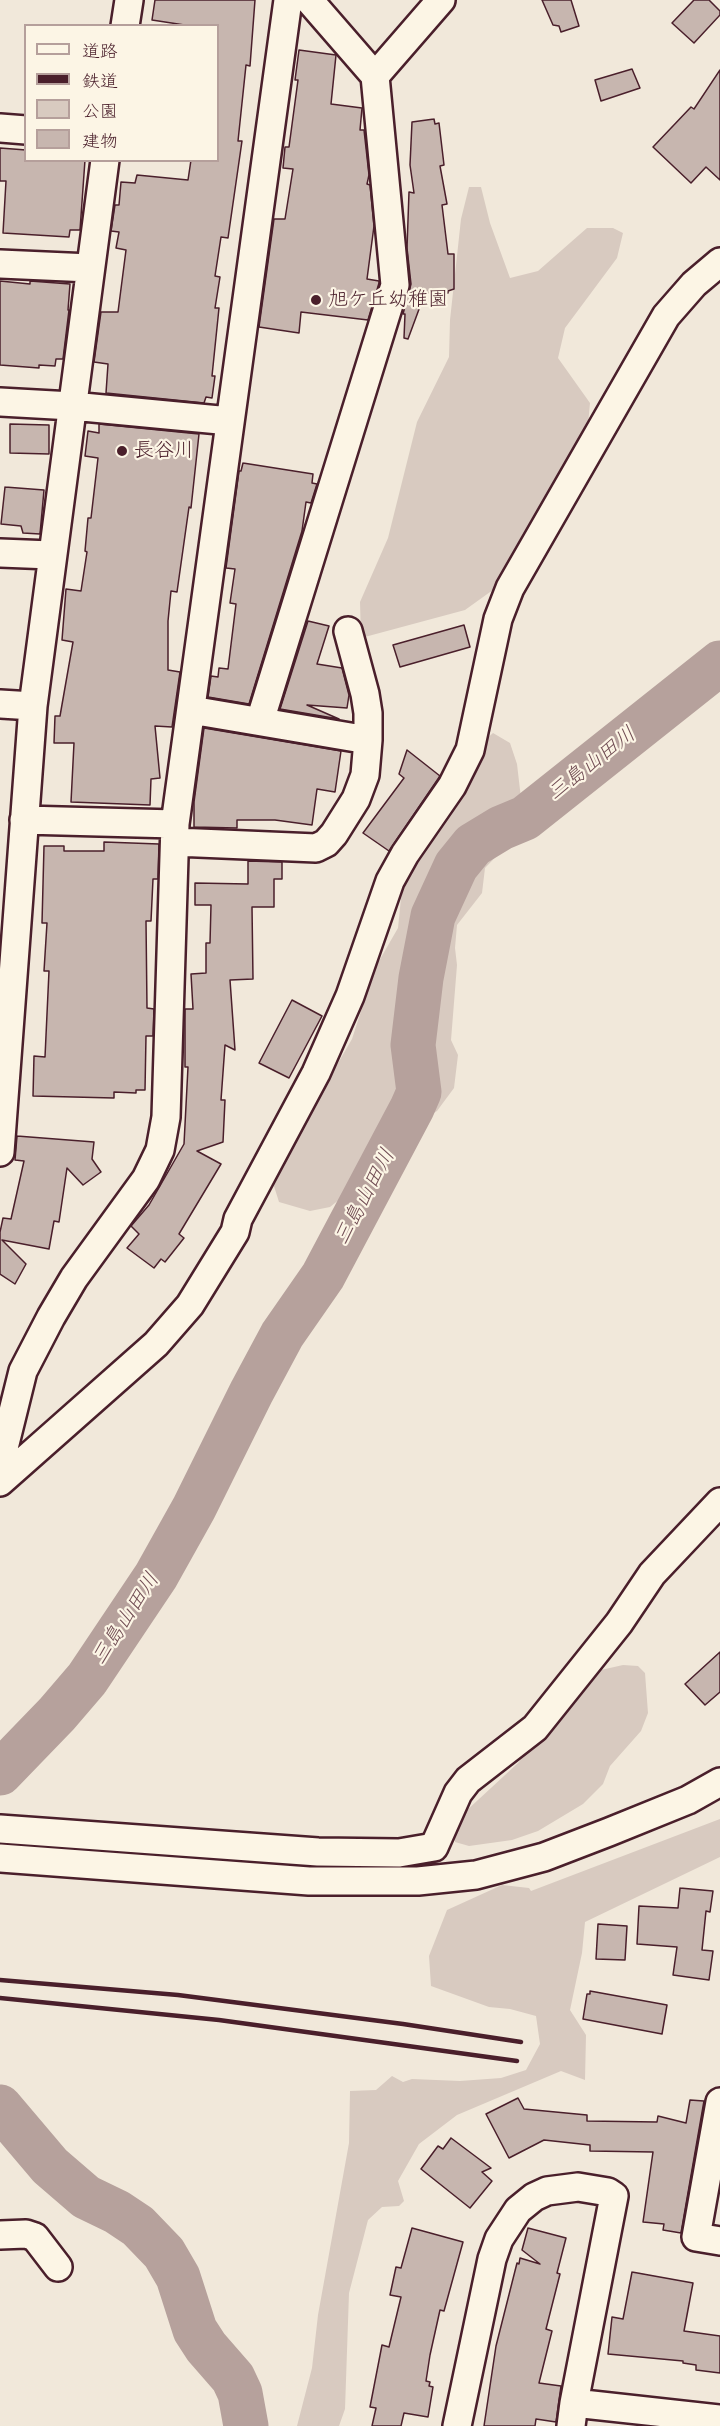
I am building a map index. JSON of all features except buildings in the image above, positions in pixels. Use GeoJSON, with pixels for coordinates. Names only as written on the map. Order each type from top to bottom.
{"type":"FeatureCollection","features":[{"type":"Feature","properties":{"kind":"street"},"geometry":{"type":"LineString","coordinates":[[124,0],[129,0],[125,24]]}},
{"type":"Feature","properties":{"kind":"street"},"geometry":{"type":"LineString","coordinates":[[0,1464],[23,1371],[74,1278],[146,1179],[160,1150],[166,1106],[175,833],[288,0]]}},
{"type":"Feature","properties":{"kind":"street"},"geometry":{"type":"LineString","coordinates":[[260,721],[395,285],[375,76],[309,0]]}},
{"type":"Feature","properties":{"kind":"street"},"geometry":{"type":"LineString","coordinates":[[375,76],[441,0]]}},
{"type":"Feature","properties":{"kind":"street"},"geometry":{"type":"LineString","coordinates":[[0,128],[24,130]]}},
{"type":"Feature","properties":{"kind":"street"},"geometry":{"type":"LineString","coordinates":[[0,1152],[33,706],[51,555],[105,162]]}},
{"type":"Feature","properties":{"kind":"street"},"geometry":{"type":"LineString","coordinates":[[0,1482],[156,1344],[190,1305],[235,1232],[238,1219],[316,1073],[346,1006],[390,881],[405,854],[452,786],[470,750],[498,619],[510,588],[666,316],[694,284],[720,262]]}},
{"type":"Feature","properties":{"kind":"street"},"geometry":{"type":"LineString","coordinates":[[0,264],[90,268]]}},
{"type":"Feature","properties":{"kind":"street"},"geometry":{"type":"LineString","coordinates":[[0,402],[72,406],[230,421]]}},
{"type":"Feature","properties":{"kind":"street"},"geometry":{"type":"LineString","coordinates":[[0,553],[51,555]]}},
{"type":"Feature","properties":{"kind":"street"},"geometry":{"type":"LineString","coordinates":[[24,820],[316,848],[326,843],[356,799],[365,775],[368,713],[348,632]]}},
{"type":"Feature","properties":{"kind":"street"},"geometry":{"type":"LineString","coordinates":[[0,704],[33,706]]}},
{"type":"Feature","properties":{"kind":"street"},"geometry":{"type":"LineString","coordinates":[[191,710],[368,740]]}},
{"type":"Feature","properties":{"kind":"street"},"geometry":{"type":"LineString","coordinates":[[0,1829],[318,1852],[399,1853],[434,1847],[458,1793],[468,1780],[535,1728],[619,1623],[652,1574],[720,1502]]}},
{"type":"Feature","properties":{"kind":"street"},"geometry":{"type":"LineString","coordinates":[[0,1858],[309,1881],[418,1881],[476,1875],[544,1857],[688,1800],[720,1782]]}},
{"type":"Feature","properties":{"kind":"street"},"geometry":{"type":"LineString","coordinates":[[720,2102],[696,2237],[720,2241]]}},
{"type":"Feature","properties":{"kind":"street"},"geometry":{"type":"LineString","coordinates":[[457,2426],[490,2270],[499,2238],[518,2210],[534,2197],[561,2188],[578,2187],[608,2192],[614,2196],[572,2414],[720,2419]]}},
{"type":"Feature","properties":{"kind":"street"},"geometry":{"type":"LineString","coordinates":[[0,2235],[26,2234],[35,2237],[58,2267]]}},
{"type":"Feature","properties":{"kind":"green space"},"geometry":{"type":"Polygon","coordinates":[[[469,187],[481,187],[490,223],[510,278],[538,271],[587,228],[613,228],[623,233],[617,258],[565,328],[558,358],[590,403],[585,457],[497,587],[465,610],[361,638],[360,602],[388,538],[417,422],[449,357],[450,320],[461,219],[469,187]]]}},
{"type":"Feature","properties":{"kind":"green space"},"geometry":{"type":"Polygon","coordinates":[[[493,733],[510,743],[517,764],[522,807],[515,837],[485,868],[482,893],[457,925],[455,948],[457,965],[451,1040],[458,1055],[454,1088],[437,1111],[416,1124],[376,1138],[370,1151],[370,1175],[330,1207],[310,1211],[279,1202],[273,1183],[295,1137],[352,1039],[375,968],[398,928],[401,898],[411,865],[457,806],[469,783],[472,762],[483,742],[493,733]]]}},
{"type":"Feature","properties":{"kind":"green space"},"geometry":{"type":"Polygon","coordinates":[[[623,1665],[638,1666],[645,1673],[648,1713],[641,1731],[610,1766],[603,1784],[583,1804],[538,1831],[512,1840],[469,1846],[455,1842],[453,1834],[465,1812],[518,1763],[577,1691],[601,1670],[623,1665]]]}},
{"type":"Feature","properties":{"kind":"green space"},"geometry":{"type":"Polygon","coordinates":[[[720,1819],[720,1857],[585,1922],[582,1953],[570,2010],[586,2035],[585,2080],[561,2071],[457,2115],[419,2144],[398,2181],[404,2201],[399,2206],[382,2207],[368,2220],[349,2293],[345,2409],[339,2426],[297,2426],[312,2368],[318,2315],[349,2143],[350,2091],[376,2090],[392,2076],[403,2082],[412,2079],[460,2081],[501,2078],[526,2070],[540,2044],[536,2016],[510,2009],[489,2007],[431,1986],[429,1956],[447,1910],[502,1885],[529,1888],[531,1891],[720,1819]]]}},
{"type":"Feature","properties":{"kind":"waterway","name":"三島山田川"},"geometry":{"type":"LineString","coordinates":[[0,1773],[87,1679],[156,1576],[194,1508],[282,1335],[323,1276],[412,1108],[419,1092],[413,1045],[421,978],[433,916],[456,866],[473,845],[501,828],[525,818],[720,663]]}},
{"type":"Feature","properties":{"kind":"waterway","name":"三島山田川"},"geometry":{"type":"LineString","coordinates":[[0,2107],[50,2166],[86,2197],[117,2212],[138,2226],[164,2253],[178,2277],[195,2330],[206,2347],[233,2378],[240,2393],[246,2426]]}},
{"type":"Feature","properties":{"kind":"railway"},"geometry":{"type":"LineString","coordinates":[[0,1980],[178,1995],[403,2024],[521,2042]]}},
{"type":"Feature","properties":{"kind":"railway"},"geometry":{"type":"LineString","coordinates":[[0,1998],[219,2020],[517,2061]]}},
{"type":"Feature","properties":{"kind":"place","name":"旭ケ丘幼稚園"},"geometry":{"type":"Point","coordinates":[316,300]}},
{"type":"Feature","properties":{"kind":"place","name":"長谷川"},"geometry":{"type":"Point","coordinates":[122,451]}}]}
